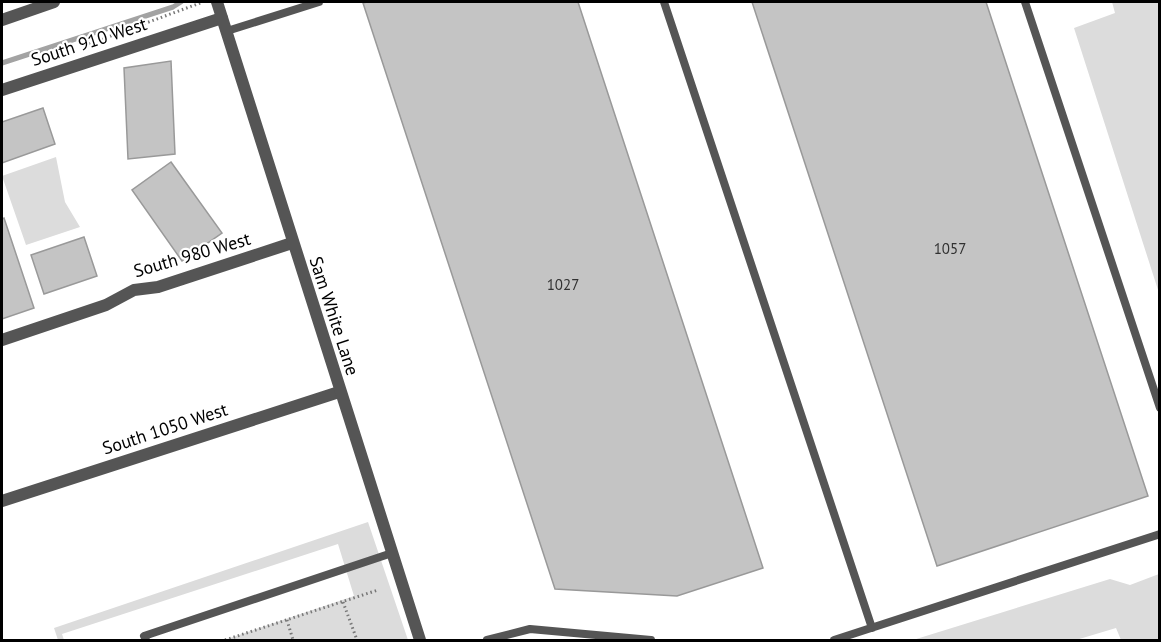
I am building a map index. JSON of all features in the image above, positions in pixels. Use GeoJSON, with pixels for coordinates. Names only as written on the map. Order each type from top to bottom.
{"type":"FeatureCollection","features":[{"type":"Feature","properties":{"kind":"street"},"geometry":{"type":"LineString","coordinates":[[2,20],[54,2]]}},
{"type":"Feature","properties":{"kind":"street","name":"Sam White Lane"},"geometry":{"type":"LineString","coordinates":[[217,2],[339,392],[420,640]]}},
{"type":"Feature","properties":{"kind":"street","name":"South 910 West"},"geometry":{"type":"LineString","coordinates":[[2,90],[222,18]]}},
{"type":"Feature","properties":{"kind":"street","name":"South 980 West"},"geometry":{"type":"LineString","coordinates":[[2,340],[106,305],[134,290],[158,287],[292,243]]}},
{"type":"Feature","properties":{"kind":"street","name":"South 1050 West"},"geometry":{"type":"LineString","coordinates":[[2,501],[339,392]]}},
{"type":"Feature","properties":{"kind":"lane"},"geometry":{"type":"LineString","coordinates":[[227,31],[319,2]]}},
{"type":"Feature","properties":{"kind":"lane"},"geometry":{"type":"LineString","coordinates":[[664,2],[872,628]]}},
{"type":"Feature","properties":{"kind":"lane"},"geometry":{"type":"LineString","coordinates":[[1025,2],[1160,408]]}},
{"type":"Feature","properties":{"kind":"lane"},"geometry":{"type":"LineString","coordinates":[[834,640],[1160,534]]}},
{"type":"Feature","properties":{"kind":"lane"},"geometry":{"type":"LineString","coordinates":[[146,640],[144,636],[392,553]]}},
{"type":"Feature","properties":{"kind":"lane"},"geometry":{"type":"LineString","coordinates":[[487,640],[530,629],[651,640]]}},
{"type":"Feature","properties":{"kind":"path"},"geometry":{"type":"LineString","coordinates":[[84,46],[203,2]]}},
{"type":"Feature","properties":{"kind":"path"},"geometry":{"type":"LineString","coordinates":[[225,640],[378,590]]}},
{"type":"Feature","properties":{"kind":"path"},"geometry":{"type":"LineString","coordinates":[[343,602],[357,640]]}},
{"type":"Feature","properties":{"kind":"path"},"geometry":{"type":"LineString","coordinates":[[287,620],[293,640]]}},
{"type":"Feature","properties":{"kind":"shaded area"},"geometry":{"type":"Polygon","coordinates":[[[1112,2],[1159,2],[1159,293],[1074,28],[1115,13],[1112,2]]]}},
{"type":"Feature","properties":{"kind":"shaded area"},"geometry":{"type":"Polygon","coordinates":[[[56,157],[65,202],[80,227],[26,245],[2,176],[56,157]]]}},
{"type":"Feature","properties":{"kind":"shaded area"},"geometry":{"type":"Polygon","coordinates":[[[368,522],[408,640],[224,640],[354,596],[338,544],[62,634],[64,640],[58,640],[54,628],[368,522]]]}},
{"type":"Feature","properties":{"kind":"shaded area"},"geometry":{"type":"Polygon","coordinates":[[[1159,574],[1159,640],[1121,640],[1116,628],[1076,640],[913,640],[1110,579],[1130,585],[1159,574]]]}},
{"type":"Feature","properties":{"kind":"building"},"geometry":{"type":"Polygon","coordinates":[[[578,2],[763,568],[677,596],[555,589],[363,3],[578,2]]]}},
{"type":"Feature","properties":{"kind":"building"},"geometry":{"type":"Polygon","coordinates":[[[752,2],[986,2],[1148,496],[937,566],[752,2]]]}},
{"type":"Feature","properties":{"kind":"building"},"geometry":{"type":"Polygon","coordinates":[[[171,61],[175,154],[128,159],[124,68],[171,61]]]}},
{"type":"Feature","properties":{"kind":"building"},"geometry":{"type":"Polygon","coordinates":[[[43,108],[55,144],[2,163],[2,122],[43,108]]]}},
{"type":"Feature","properties":{"kind":"building"},"geometry":{"type":"Polygon","coordinates":[[[171,162],[222,233],[182,261],[132,190],[171,162]]]}},
{"type":"Feature","properties":{"kind":"building"},"geometry":{"type":"Polygon","coordinates":[[[4,218],[34,308],[2,319],[2,219],[4,218]]]}},
{"type":"Feature","properties":{"kind":"building"},"geometry":{"type":"Polygon","coordinates":[[[84,237],[97,276],[44,294],[31,255],[84,237]]]}},
{"type":"Feature","properties":{"kind":"waterway"},"geometry":{"type":"LineString","coordinates":[[2,63],[173,7],[181,2]]}}]}
